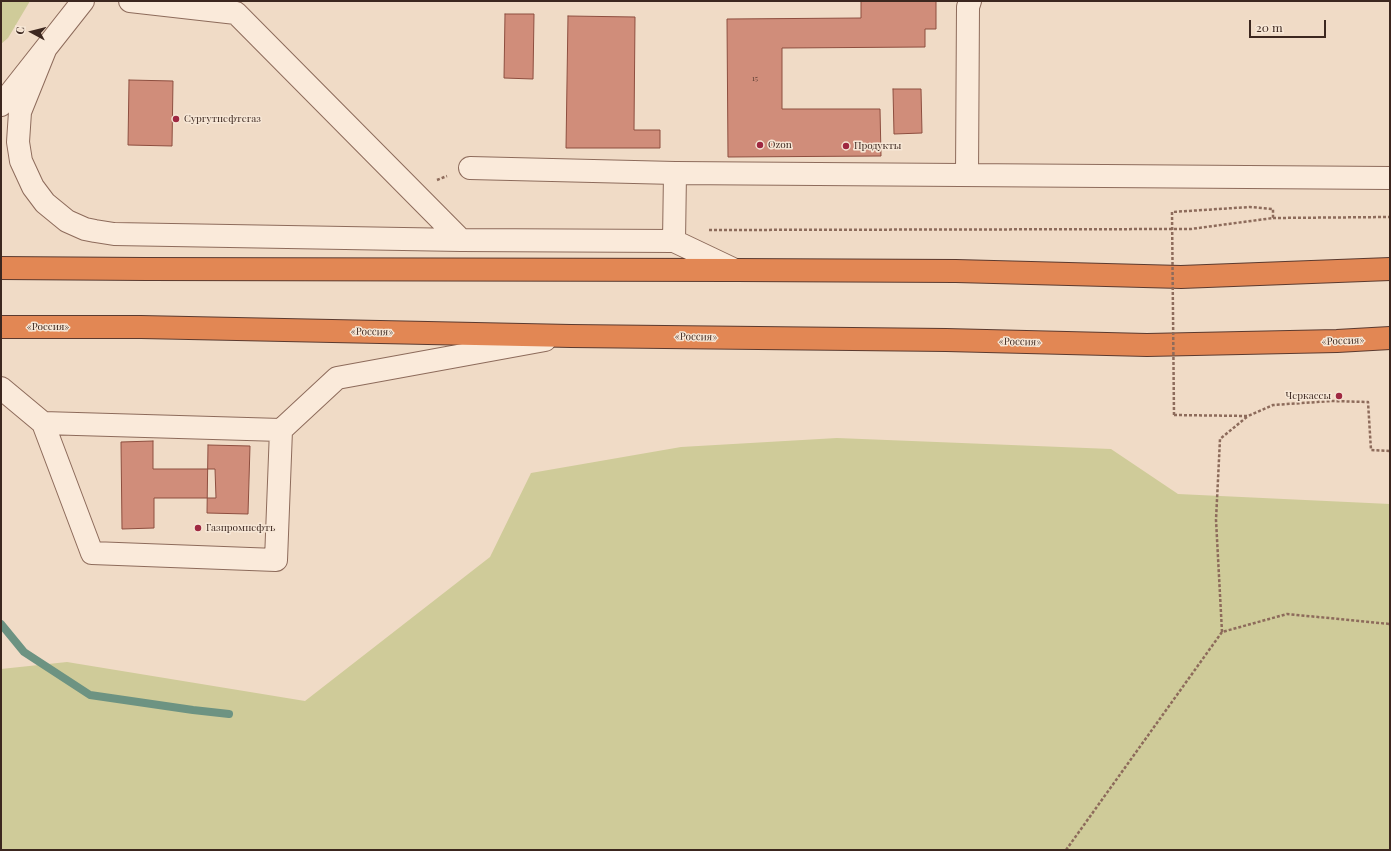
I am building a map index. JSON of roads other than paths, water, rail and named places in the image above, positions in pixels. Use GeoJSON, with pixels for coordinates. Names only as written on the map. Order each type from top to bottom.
{"type":"FeatureCollection","features":[{"type":"Feature","properties":{"kind":"highway"},"geometry":{"type":"LineString","coordinates":[[1,268],[956,271],[1181,277],[1390,269]]}},
{"type":"Feature","properties":{"kind":"highway","name":"«Россия»"},"geometry":{"type":"LineString","coordinates":[[1,327],[141,327],[570,336],[946,340],[1178,345],[1338,341],[1390,338]]}},
{"type":"Feature","properties":{"kind":"street"},"geometry":{"type":"LineString","coordinates":[[1,105],[83,1]]}},
{"type":"Feature","properties":{"kind":"street"},"geometry":{"type":"LineString","coordinates":[[130,1],[236,13],[461,240]]}},
{"type":"Feature","properties":{"kind":"street"},"geometry":{"type":"LineString","coordinates":[[966,175],[968,8],[970,1]]}},
{"type":"Feature","properties":{"kind":"street"},"geometry":{"type":"LineString","coordinates":[[44,50],[20,112],[18,132],[19,151],[24,170],[38,196],[60,216],[76,225],[95,232],[114,234],[461,240],[674,235],[735,270]]}},
{"type":"Feature","properties":{"kind":"street"},"geometry":{"type":"LineString","coordinates":[[470,168],[675,173],[1390,178]]}},
{"type":"Feature","properties":{"kind":"street"},"geometry":{"type":"LineString","coordinates":[[674,235],[675,173]]}},
{"type":"Feature","properties":{"kind":"street"},"geometry":{"type":"LineString","coordinates":[[43,423],[281,430],[337,378],[570,336]]}},
{"type":"Feature","properties":{"kind":"street"},"geometry":{"type":"LineString","coordinates":[[1,388],[43,423],[92,553],[276,560],[281,430]]}},
{"type":"Feature","properties":{"kind":"waterway"},"geometry":{"type":"LineString","coordinates":[[1,624],[24,652],[90,695],[229,714]]}},
{"type":"Feature","properties":{"kind":"place","name":"Сургутнефтегаз"},"geometry":{"type":"Point","coordinates":[176,119]}},
{"type":"Feature","properties":{"kind":"place","name":"Ozon"},"geometry":{"type":"Point","coordinates":[760,145]}},
{"type":"Feature","properties":{"kind":"place","name":"Продукты"},"geometry":{"type":"Point","coordinates":[846,146]}},
{"type":"Feature","properties":{"kind":"place","name":"Черкассы"},"geometry":{"type":"Point","coordinates":[1339,396]}},
{"type":"Feature","properties":{"kind":"place","name":"Газпромнефть"},"geometry":{"type":"Point","coordinates":[198,528]}}]}
